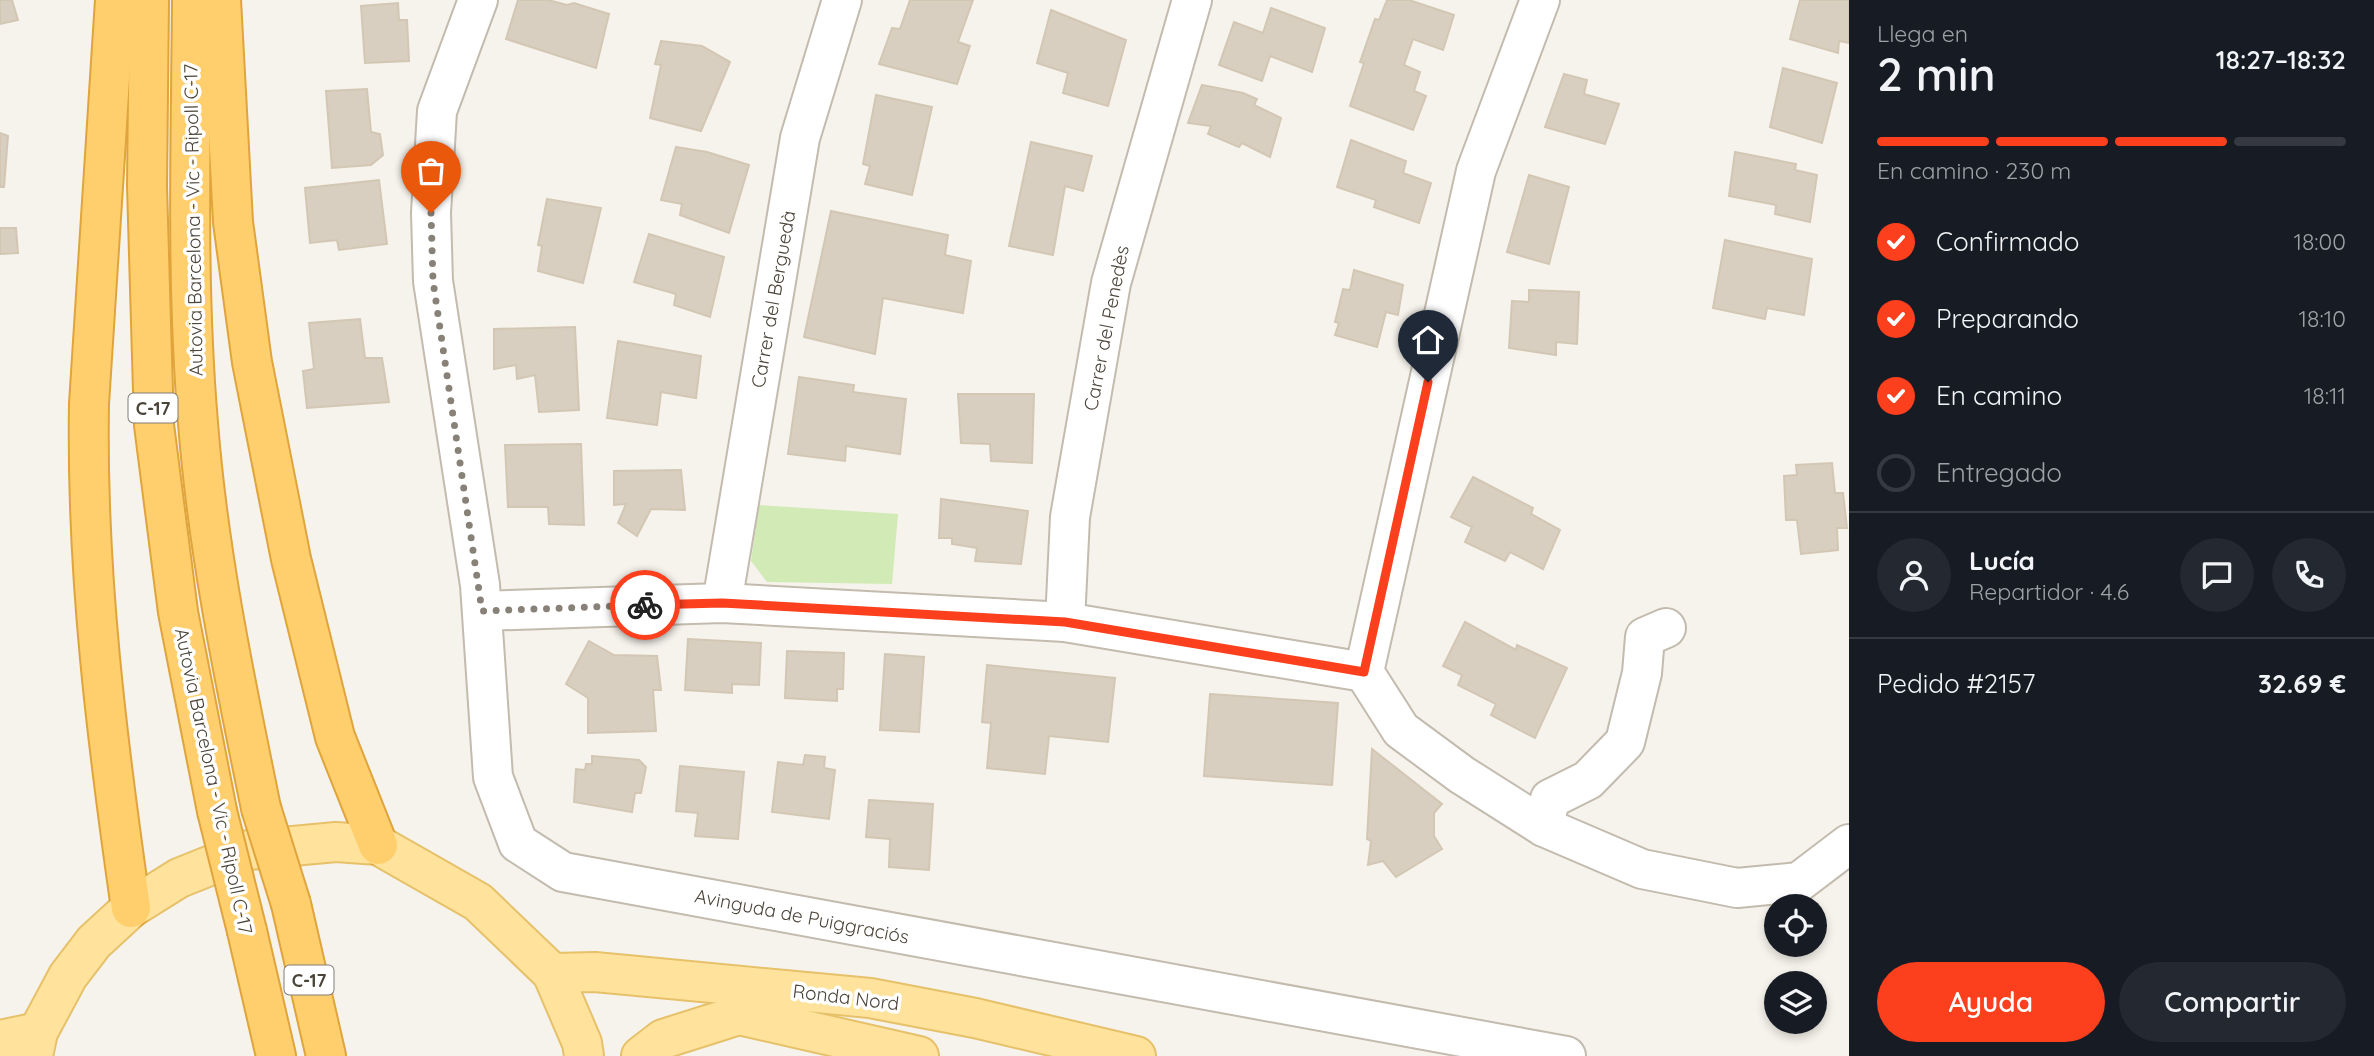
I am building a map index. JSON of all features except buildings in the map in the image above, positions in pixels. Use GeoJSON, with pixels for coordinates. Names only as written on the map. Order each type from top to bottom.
{"type":"FeatureCollection","features":[{"type":"Feature","properties":{"kind":"highway"},"geometry":{"type":"LineString","coordinates":[[115,0],[89,404],[88,458],[92,584],[131,908]]}},
{"type":"Feature","properties":{"kind":"highway","name":"Autovia Barcelona - Vic - Ripoll C-17"},"geometry":{"type":"LineString","coordinates":[[149,0],[146,186],[154,425],[178,612],[218,811],[276,1056]]}},
{"type":"Feature","properties":{"kind":"highway","name":"Autovia Barcelona - Vic - Ripoll C-17"},"geometry":{"type":"LineString","coordinates":[[192,0],[190,295],[198,424],[221,609],[261,808],[291,904],[326,1056]]}},
{"type":"Feature","properties":{"kind":"highway"},"geometry":{"type":"LineString","coordinates":[[221,0],[233,222],[252,362],[291,559],[335,737],[378,845]]}},
{"type":"Feature","properties":{"kind":"main road"},"geometry":{"type":"LineString","coordinates":[[0,1040],[35,1044],[68,976],[94,942],[131,908],[179,878],[249,850],[335,842],[378,845],[478,902],[552,973],[582,1044],[584,1056]]}},
{"type":"Feature","properties":{"kind":"main road","name":"Ronda Nord"},"geometry":{"type":"LineString","coordinates":[[552,973],[595,972],[870,998],[975,1018],[1136,1056]]}},
{"type":"Feature","properties":{"kind":"main road","name":"Ronda Nord"},"geometry":{"type":"LineString","coordinates":[[640,1056],[663,1039],[739,1015],[919,1056]]}},
{"type":"Feature","properties":{"kind":"street"},"geometry":{"type":"LineString","coordinates":[[478,0],[437,111],[431,213],[433,281],[482,611],[722,603],[1065,622],[1364,672]]}},
{"type":"Feature","properties":{"kind":"street","name":"Carrer del Berguedà"},"geometry":{"type":"LineString","coordinates":[[722,603],[800,138],[842,0]]}},
{"type":"Feature","properties":{"kind":"street","name":"Carrer del Penedès"},"geometry":{"type":"LineString","coordinates":[[1065,622],[1070,517],[1111,283],[1192,0]]}},
{"type":"Feature","properties":{"kind":"street"},"geometry":{"type":"LineString","coordinates":[[1540,0],[1476,171],[1364,672],[1401,730],[1462,775],[1544,827],[1642,869],[1737,888],[1799,882],[1849,845]]}},
{"type":"Feature","properties":{"kind":"street","name":"Avinguda de Puiggraciós"},"geometry":{"type":"LineString","coordinates":[[482,611],[494,777],[518,843],[563,872],[1566,1056]]}},
{"type":"Feature","properties":{"kind":"street"},"geometry":{"type":"LineString","coordinates":[[1544,827],[1550,799],[1588,780],[1625,742],[1642,673],[1645,637],[1666,628]]}},
{"type":"Feature","properties":{"kind":"green space"},"geometry":{"type":"Polygon","coordinates":[[[759,505],[898,514],[892,584],[767,582],[751,561],[759,505]]]}},
{"type":"Feature","properties":{"kind":"way so far"},"geometry":{"type":"LineString","coordinates":[[431,213],[433,281],[482,611],[645,605]]}},
{"type":"Feature","properties":{"kind":"route"},"geometry":{"type":"LineString","coordinates":[[645,605],[722,603],[1065,622],[1364,672],[1428,382]]}}]}
